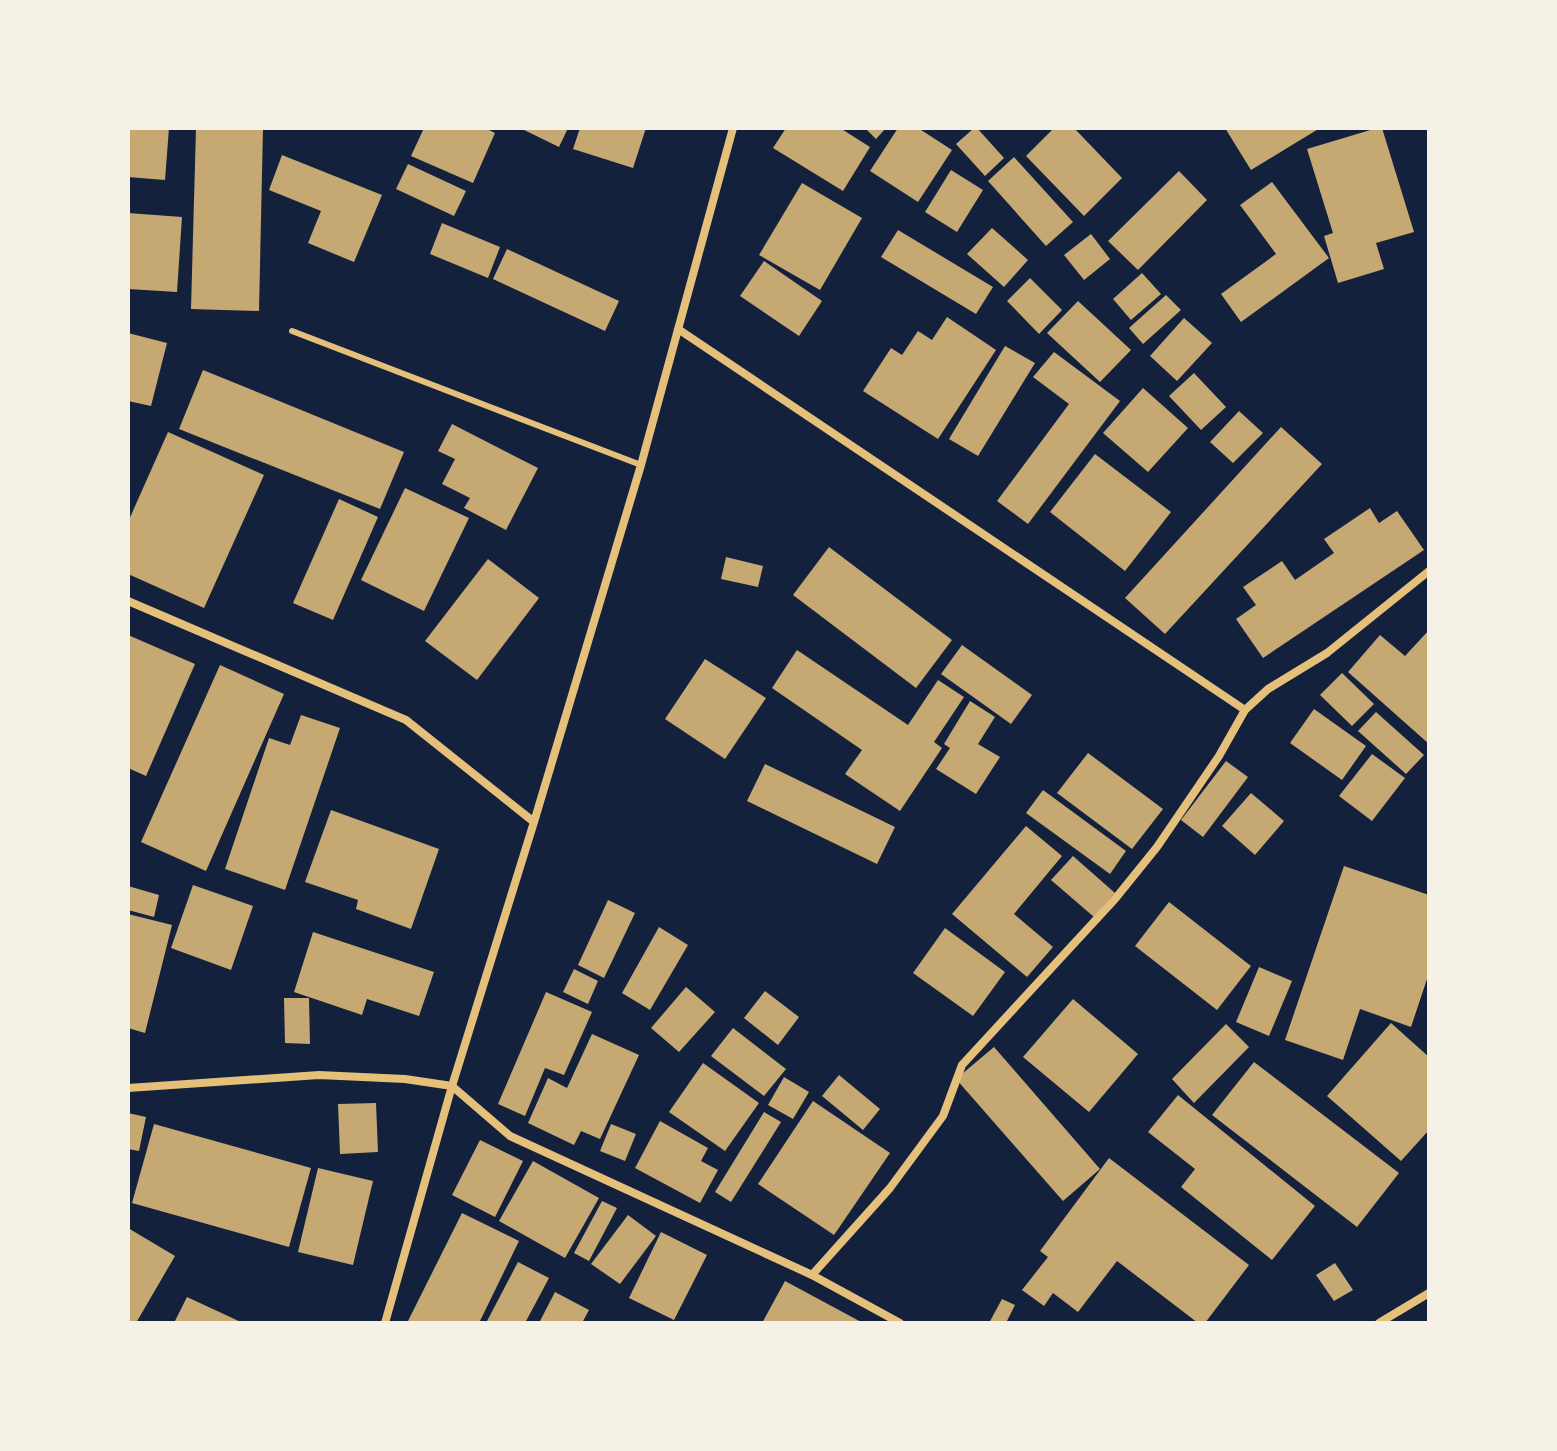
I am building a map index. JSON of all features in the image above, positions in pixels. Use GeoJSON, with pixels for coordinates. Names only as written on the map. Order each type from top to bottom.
{"type":"FeatureCollection","features":[{"type":"Feature","properties":{"kind":"street"},"geometry":{"type":"LineString","coordinates":[[385,1323],[452,1086],[641,465],[733,128]]}},
{"type":"Feature","properties":{"kind":"street"},"geometry":{"type":"LineString","coordinates":[[678,329],[1245,710]]}},
{"type":"Feature","properties":{"kind":"street"},"geometry":{"type":"LineString","coordinates":[[812,1275],[890,1188],[943,1116],[962,1065],[1115,899],[1157,847],[1219,756],[1245,710],[1268,689],[1327,653],[1429,571]]}},
{"type":"Feature","properties":{"kind":"street"},"geometry":{"type":"LineString","coordinates":[[128,601],[406,720],[534,822]]}},
{"type":"Feature","properties":{"kind":"street"},"geometry":{"type":"LineString","coordinates":[[128,1088],[319,1075],[405,1079],[452,1086],[510,1136],[812,1275],[900,1323]]}},
{"type":"Feature","properties":{"kind":"street"},"geometry":{"type":"LineString","coordinates":[[1379,1323],[1429,1293]]}},
{"type":"Feature","properties":{"kind":"lane"},"geometry":{"type":"LineString","coordinates":[[292,331],[641,465]]}},
{"type":"Feature","properties":{"kind":"building"},"geometry":{"type":"Polygon","coordinates":[[[128,128],[169,128],[165,180],[128,177],[128,128]]]}},
{"type":"Feature","properties":{"kind":"building"},"geometry":{"type":"Polygon","coordinates":[[[196,128],[263,128],[259,311],[191,309],[196,128]]]}},
{"type":"Feature","properties":{"kind":"building"},"geometry":{"type":"Polygon","coordinates":[[[424,128],[485,128],[495,133],[473,183],[411,156],[424,128]]]}},
{"type":"Feature","properties":{"kind":"building"},"geometry":{"type":"Polygon","coordinates":[[[520,128],[568,128],[559,147],[520,128]]]}},
{"type":"Feature","properties":{"kind":"building"},"geometry":{"type":"Polygon","coordinates":[[[580,128],[646,128],[633,168],[573,149],[580,128]]]}},
{"type":"Feature","properties":{"kind":"building"},"geometry":{"type":"Polygon","coordinates":[[[786,128],[840,128],[870,147],[843,191],[773,148],[786,128]]]}},
{"type":"Feature","properties":{"kind":"building"},"geometry":{"type":"Polygon","coordinates":[[[865,128],[886,128],[876,139],[865,128]]]}},
{"type":"Feature","properties":{"kind":"building"},"geometry":{"type":"Polygon","coordinates":[[[898,128],[918,128],[952,150],[918,202],[870,171],[898,128]]]}},
{"type":"Feature","properties":{"kind":"building"},"geometry":{"type":"Polygon","coordinates":[[[974,128],[1004,158],[985,176],[956,144],[974,128]]]}},
{"type":"Feature","properties":{"kind":"building"},"geometry":{"type":"Polygon","coordinates":[[[1054,128],[1074,128],[1122,178],[1084,216],[1026,156],[1054,128]]]}},
{"type":"Feature","properties":{"kind":"building"},"geometry":{"type":"Polygon","coordinates":[[[1225,128],[1320,128],[1251,170],[1225,128]]]}},
{"type":"Feature","properties":{"kind":"building"},"geometry":{"type":"Polygon","coordinates":[[[1382,128],[1414,232],[1376,243],[1384,269],[1338,283],[1324,236],[1333,233],[1307,149],[1382,128]]]}},
{"type":"Feature","properties":{"kind":"building"},"geometry":{"type":"Polygon","coordinates":[[[282,155],[382,195],[354,262],[308,243],[321,211],[269,190],[282,155]]]}},
{"type":"Feature","properties":{"kind":"building"},"geometry":{"type":"Polygon","coordinates":[[[1014,157],[1073,222],[1046,246],[988,181],[1014,157]]]}},
{"type":"Feature","properties":{"kind":"building"},"geometry":{"type":"Polygon","coordinates":[[[408,164],[466,191],[454,216],[396,189],[408,164]]]}},
{"type":"Feature","properties":{"kind":"building"},"geometry":{"type":"Polygon","coordinates":[[[951,170],[983,190],[957,232],[925,212],[951,170]]]}},
{"type":"Feature","properties":{"kind":"building"},"geometry":{"type":"Polygon","coordinates":[[[1179,171],[1207,200],[1138,270],[1108,241],[1179,171]]]}},
{"type":"Feature","properties":{"kind":"building"},"geometry":{"type":"Polygon","coordinates":[[[1272,182],[1329,258],[1241,322],[1221,294],[1276,254],[1240,205],[1272,182]]]}},
{"type":"Feature","properties":{"kind":"building"},"geometry":{"type":"Polygon","coordinates":[[[802,183],[862,218],[820,290],[759,255],[802,183]]]}},
{"type":"Feature","properties":{"kind":"building"},"geometry":{"type":"Polygon","coordinates":[[[128,213],[182,217],[177,292],[128,289],[128,213]]]}},
{"type":"Feature","properties":{"kind":"building"},"geometry":{"type":"Polygon","coordinates":[[[442,223],[500,247],[488,278],[430,254],[442,223]]]}},
{"type":"Feature","properties":{"kind":"building"},"geometry":{"type":"Polygon","coordinates":[[[992,228],[1028,260],[1004,287],[967,254],[992,228]]]}},
{"type":"Feature","properties":{"kind":"building"},"geometry":{"type":"Polygon","coordinates":[[[898,230],[993,287],[976,314],[881,257],[898,230]]]}},
{"type":"Feature","properties":{"kind":"building"},"geometry":{"type":"Polygon","coordinates":[[[1091,234],[1110,259],[1084,280],[1064,255],[1091,234]]]}},
{"type":"Feature","properties":{"kind":"building"},"geometry":{"type":"Polygon","coordinates":[[[507,249],[619,301],[605,331],[493,279],[507,249]]]}},
{"type":"Feature","properties":{"kind":"building"},"geometry":{"type":"Polygon","coordinates":[[[764,261],[822,301],[799,336],[740,296],[764,261]]]}},
{"type":"Feature","properties":{"kind":"building"},"geometry":{"type":"Polygon","coordinates":[[[1142,273],[1161,294],[1131,320],[1113,299],[1142,273]]]}},
{"type":"Feature","properties":{"kind":"building"},"geometry":{"type":"Polygon","coordinates":[[[1030,278],[1062,310],[1039,334],[1007,301],[1030,278]]]}},
{"type":"Feature","properties":{"kind":"building"},"geometry":{"type":"Polygon","coordinates":[[[1166,295],[1181,310],[1143,344],[1129,328],[1166,295]]]}},
{"type":"Feature","properties":{"kind":"building"},"geometry":{"type":"Polygon","coordinates":[[[1078,301],[1131,350],[1100,382],[1047,333],[1078,301]]]}},
{"type":"Feature","properties":{"kind":"building"},"geometry":{"type":"Polygon","coordinates":[[[947,317],[996,350],[938,439],[863,391],[891,348],[902,355],[918,331],[932,340],[947,317]]]}},
{"type":"Feature","properties":{"kind":"building"},"geometry":{"type":"Polygon","coordinates":[[[1184,318],[1212,343],[1177,381],[1150,356],[1184,318]]]}},
{"type":"Feature","properties":{"kind":"building"},"geometry":{"type":"Polygon","coordinates":[[[128,333],[167,343],[151,406],[128,401],[128,333]]]}},
{"type":"Feature","properties":{"kind":"building"},"geometry":{"type":"Polygon","coordinates":[[[1005,346],[1035,363],[978,456],[949,439],[1005,346]]]}},
{"type":"Feature","properties":{"kind":"building"},"geometry":{"type":"Polygon","coordinates":[[[1054,352],[1120,401],[1028,524],[997,501],[1069,404],[1033,377],[1054,352]]]}},
{"type":"Feature","properties":{"kind":"building"},"geometry":{"type":"Polygon","coordinates":[[[203,370],[404,452],[380,509],[179,429],[203,370]]]}},
{"type":"Feature","properties":{"kind":"building"},"geometry":{"type":"Polygon","coordinates":[[[1194,373],[1226,407],[1201,430],[1169,396],[1194,373]]]}},
{"type":"Feature","properties":{"kind":"building"},"geometry":{"type":"Polygon","coordinates":[[[1143,388],[1188,428],[1148,472],[1103,433],[1143,388]]]}},
{"type":"Feature","properties":{"kind":"building"},"geometry":{"type":"Polygon","coordinates":[[[1239,411],[1263,433],[1233,463],[1210,442],[1239,411]]]}},
{"type":"Feature","properties":{"kind":"building"},"geometry":{"type":"Polygon","coordinates":[[[452,424],[538,468],[506,530],[464,508],[470,498],[442,484],[455,459],[438,451],[452,424]]]}},
{"type":"Feature","properties":{"kind":"building"},"geometry":{"type":"Polygon","coordinates":[[[1281,427],[1322,464],[1165,634],[1125,598],[1281,427]]]}},
{"type":"Feature","properties":{"kind":"building"},"geometry":{"type":"Polygon","coordinates":[[[168,432],[264,475],[204,608],[128,574],[128,522],[168,432]]]}},
{"type":"Feature","properties":{"kind":"building"},"geometry":{"type":"Polygon","coordinates":[[[1095,454],[1171,512],[1125,571],[1050,512],[1095,454]]]}},
{"type":"Feature","properties":{"kind":"building"},"geometry":{"type":"Polygon","coordinates":[[[405,488],[469,518],[424,611],[361,580],[405,488]]]}},
{"type":"Feature","properties":{"kind":"building"},"geometry":{"type":"Polygon","coordinates":[[[339,499],[378,517],[333,620],[293,603],[339,499]]]}},
{"type":"Feature","properties":{"kind":"building"},"geometry":{"type":"Polygon","coordinates":[[[1370,508],[1379,523],[1397,511],[1424,550],[1263,658],[1236,619],[1256,605],[1243,587],[1282,561],[1295,580],[1334,553],[1324,539],[1370,508]]]}},
{"type":"Feature","properties":{"kind":"building"},"geometry":{"type":"Polygon","coordinates":[[[829,547],[952,640],[916,688],[793,595],[829,547]]]}},
{"type":"Feature","properties":{"kind":"building"},"geometry":{"type":"Polygon","coordinates":[[[726,557],[763,566],[758,587],[721,579],[726,557]]]}},
{"type":"Feature","properties":{"kind":"building"},"geometry":{"type":"Polygon","coordinates":[[[488,559],[539,598],[477,680],[425,641],[488,559]]]}},
{"type":"Feature","properties":{"kind":"building"},"geometry":{"type":"Polygon","coordinates":[[[1429,630],[1429,744],[1348,672],[1380,635],[1405,656],[1429,630]]]}},
{"type":"Feature","properties":{"kind":"building"},"geometry":{"type":"Polygon","coordinates":[[[128,635],[195,664],[146,776],[128,768],[128,635]]]}},
{"type":"Feature","properties":{"kind":"building"},"geometry":{"type":"Polygon","coordinates":[[[962,645],[1032,695],[1011,724],[941,674],[962,645]]]}},
{"type":"Feature","properties":{"kind":"building"},"geometry":{"type":"Polygon","coordinates":[[[797,650],[908,725],[938,680],[964,697],[934,742],[942,748],[900,811],[845,774],[862,750],[772,688],[797,650]]]}},
{"type":"Feature","properties":{"kind":"building"},"geometry":{"type":"Polygon","coordinates":[[[705,659],[766,698],[725,759],[665,719],[705,659]]]}},
{"type":"Feature","properties":{"kind":"building"},"geometry":{"type":"Polygon","coordinates":[[[220,665],[284,694],[206,871],[141,842],[220,665]]]}},
{"type":"Feature","properties":{"kind":"building"},"geometry":{"type":"Polygon","coordinates":[[[1342,673],[1374,704],[1352,726],[1320,695],[1342,673]]]}},
{"type":"Feature","properties":{"kind":"building"},"geometry":{"type":"Polygon","coordinates":[[[970,701],[995,717],[978,744],[1000,757],[976,794],[936,769],[950,748],[944,744],[970,701]]]}},
{"type":"Feature","properties":{"kind":"building"},"geometry":{"type":"Polygon","coordinates":[[[1314,709],[1366,746],[1342,780],[1290,743],[1314,709]]]}},
{"type":"Feature","properties":{"kind":"building"},"geometry":{"type":"Polygon","coordinates":[[[1376,712],[1424,755],[1406,774],[1358,731],[1376,712]]]}},
{"type":"Feature","properties":{"kind":"building"},"geometry":{"type":"Polygon","coordinates":[[[301,715],[340,728],[285,890],[225,869],[269,738],[290,745],[301,715]]]}},
{"type":"Feature","properties":{"kind":"building"},"geometry":{"type":"Polygon","coordinates":[[[1088,753],[1163,809],[1132,849],[1057,793],[1088,753]]]}},
{"type":"Feature","properties":{"kind":"building"},"geometry":{"type":"Polygon","coordinates":[[[1372,754],[1405,778],[1372,821],[1339,796],[1372,754]]]}},
{"type":"Feature","properties":{"kind":"building"},"geometry":{"type":"Polygon","coordinates":[[[1226,761],[1248,777],[1203,837],[1181,820],[1226,761]]]}},
{"type":"Feature","properties":{"kind":"building"},"geometry":{"type":"Polygon","coordinates":[[[765,764],[895,827],[877,864],[747,801],[765,764]]]}},
{"type":"Feature","properties":{"kind":"building"},"geometry":{"type":"Polygon","coordinates":[[[1043,790],[1126,851],[1110,874],[1026,813],[1043,790]]]}},
{"type":"Feature","properties":{"kind":"building"},"geometry":{"type":"Polygon","coordinates":[[[1251,793],[1284,821],[1255,855],[1222,826],[1251,793]]]}},
{"type":"Feature","properties":{"kind":"building"},"geometry":{"type":"Polygon","coordinates":[[[331,810],[439,849],[411,929],[356,909],[358,900],[305,882],[331,810]]]}},
{"type":"Feature","properties":{"kind":"building"},"geometry":{"type":"Polygon","coordinates":[[[1026,826],[1062,856],[1014,914],[1053,947],[1027,977],[952,914],[1026,826]]]}},
{"type":"Feature","properties":{"kind":"building"},"geometry":{"type":"Polygon","coordinates":[[[1073,856],[1115,893],[1094,917],[1051,880],[1073,856]]]}},
{"type":"Feature","properties":{"kind":"building"},"geometry":{"type":"Polygon","coordinates":[[[1344,866],[1429,895],[1429,973],[1411,1027],[1360,1009],[1343,1060],[1285,1040],[1344,866]]]}},
{"type":"Feature","properties":{"kind":"building"},"geometry":{"type":"Polygon","coordinates":[[[193,885],[253,906],[231,970],[171,948],[193,885]]]}},
{"type":"Feature","properties":{"kind":"building"},"geometry":{"type":"Polygon","coordinates":[[[128,886],[159,895],[154,917],[128,910],[128,886]]]}},
{"type":"Feature","properties":{"kind":"building"},"geometry":{"type":"Polygon","coordinates":[[[608,900],[635,913],[604,978],[578,965],[608,900]]]}},
{"type":"Feature","properties":{"kind":"building"},"geometry":{"type":"Polygon","coordinates":[[[1169,902],[1251,966],[1217,1010],[1135,946],[1169,902]]]}},
{"type":"Feature","properties":{"kind":"building"},"geometry":{"type":"Polygon","coordinates":[[[128,914],[172,925],[145,1033],[128,1028],[128,914]]]}},
{"type":"Feature","properties":{"kind":"building"},"geometry":{"type":"Polygon","coordinates":[[[659,927],[688,945],[650,1010],[622,993],[659,927]]]}},
{"type":"Feature","properties":{"kind":"building"},"geometry":{"type":"Polygon","coordinates":[[[945,928],[1005,972],[973,1016],[913,973],[945,928]]]}},
{"type":"Feature","properties":{"kind":"building"},"geometry":{"type":"Polygon","coordinates":[[[313,932],[434,972],[419,1016],[367,999],[362,1015],[294,992],[313,932]]]}},
{"type":"Feature","properties":{"kind":"building"},"geometry":{"type":"Polygon","coordinates":[[[1259,967],[1292,981],[1269,1036],[1236,1022],[1259,967]]]}},
{"type":"Feature","properties":{"kind":"building"},"geometry":{"type":"Polygon","coordinates":[[[574,969],[598,981],[588,1004],[563,992],[574,969]]]}},
{"type":"Feature","properties":{"kind":"building"},"geometry":{"type":"Polygon","coordinates":[[[686,987],[715,1012],[679,1052],[651,1028],[686,987]]]}},
{"type":"Feature","properties":{"kind":"building"},"geometry":{"type":"Polygon","coordinates":[[[765,991],[799,1017],[778,1045],[744,1018],[765,991]]]}},
{"type":"Feature","properties":{"kind":"building"},"geometry":{"type":"Polygon","coordinates":[[[546,992],[592,1012],[564,1075],[545,1068],[525,1116],[498,1104],[546,992]]]}},
{"type":"Feature","properties":{"kind":"building"},"geometry":{"type":"Polygon","coordinates":[[[284,998],[309,998],[310,1044],[285,1043],[284,998]]]}},
{"type":"Feature","properties":{"kind":"building"},"geometry":{"type":"Polygon","coordinates":[[[1073,999],[1138,1054],[1089,1112],[1023,1057],[1073,999]]]}},
{"type":"Feature","properties":{"kind":"building"},"geometry":{"type":"Polygon","coordinates":[[[1391,1023],[1429,1057],[1429,1130],[1401,1161],[1327,1096],[1391,1023]]]}},
{"type":"Feature","properties":{"kind":"building"},"geometry":{"type":"Polygon","coordinates":[[[1226,1024],[1249,1047],[1194,1103],[1172,1079],[1226,1024]]]}},
{"type":"Feature","properties":{"kind":"building"},"geometry":{"type":"Polygon","coordinates":[[[733,1028],[786,1069],[764,1096],[711,1056],[733,1028]]]}},
{"type":"Feature","properties":{"kind":"building"},"geometry":{"type":"Polygon","coordinates":[[[592,1034],[639,1055],[600,1139],[581,1131],[574,1145],[528,1123],[548,1078],[567,1088],[592,1034]]]}},
{"type":"Feature","properties":{"kind":"building"},"geometry":{"type":"Polygon","coordinates":[[[994,1047],[1100,1169],[1063,1201],[956,1079],[994,1047]]]}},
{"type":"Feature","properties":{"kind":"building"},"geometry":{"type":"Polygon","coordinates":[[[1254,1062],[1399,1173],[1357,1227],[1212,1115],[1254,1062]]]}},
{"type":"Feature","properties":{"kind":"building"},"geometry":{"type":"Polygon","coordinates":[[[703,1063],[759,1103],[725,1151],[669,1112],[703,1063]]]}},
{"type":"Feature","properties":{"kind":"building"},"geometry":{"type":"Polygon","coordinates":[[[839,1075],[880,1109],[863,1130],[822,1096],[839,1075]]]}},
{"type":"Feature","properties":{"kind":"building"},"geometry":{"type":"Polygon","coordinates":[[[784,1077],[809,1092],[793,1119],[768,1105],[784,1077]]]}},
{"type":"Feature","properties":{"kind":"building"},"geometry":{"type":"Polygon","coordinates":[[[1178,1095],[1315,1206],[1272,1260],[1181,1187],[1195,1169],[1148,1132],[1178,1095]]]}},
{"type":"Feature","properties":{"kind":"building"},"geometry":{"type":"Polygon","coordinates":[[[813,1101],[890,1153],[834,1235],[758,1184],[813,1101]]]}},
{"type":"Feature","properties":{"kind":"building"},"geometry":{"type":"Polygon","coordinates":[[[376,1103],[378,1152],[340,1154],[338,1104],[376,1103]]]}},
{"type":"Feature","properties":{"kind":"building"},"geometry":{"type":"Polygon","coordinates":[[[764,1112],[781,1122],[731,1202],[715,1192],[764,1112]]]}},
{"type":"Feature","properties":{"kind":"building"},"geometry":{"type":"Polygon","coordinates":[[[128,1113],[146,1117],[139,1151],[128,1149],[128,1113]]]}},
{"type":"Feature","properties":{"kind":"building"},"geometry":{"type":"Polygon","coordinates":[[[660,1121],[708,1148],[701,1161],[718,1170],[700,1203],[635,1168],[660,1121]]]}},
{"type":"Feature","properties":{"kind":"building"},"geometry":{"type":"Polygon","coordinates":[[[154,1124],[311,1168],[289,1247],[132,1203],[154,1124]]]}},
{"type":"Feature","properties":{"kind":"building"},"geometry":{"type":"Polygon","coordinates":[[[611,1124],[636,1134],[625,1161],[600,1151],[611,1124]]]}},
{"type":"Feature","properties":{"kind":"building"},"geometry":{"type":"Polygon","coordinates":[[[480,1140],[523,1161],[495,1217],[452,1195],[480,1140]]]}},
{"type":"Feature","properties":{"kind":"building"},"geometry":{"type":"Polygon","coordinates":[[[1109,1158],[1249,1265],[1205,1323],[1198,1323],[1117,1261],[1078,1312],[1053,1293],[1044,1306],[1022,1290],[1048,1257],[1040,1251],[1109,1158]]]}},
{"type":"Feature","properties":{"kind":"building"},"geometry":{"type":"Polygon","coordinates":[[[533,1161],[599,1198],[565,1258],[499,1221],[533,1161]]]}},
{"type":"Feature","properties":{"kind":"building"},"geometry":{"type":"Polygon","coordinates":[[[318,1168],[373,1181],[353,1265],[298,1252],[318,1168]]]}},
{"type":"Feature","properties":{"kind":"building"},"geometry":{"type":"Polygon","coordinates":[[[602,1201],[617,1208],[589,1261],[574,1253],[602,1201]]]}},
{"type":"Feature","properties":{"kind":"building"},"geometry":{"type":"Polygon","coordinates":[[[462,1213],[519,1241],[479,1323],[407,1323],[462,1213]]]}},
{"type":"Feature","properties":{"kind":"building"},"geometry":{"type":"Polygon","coordinates":[[[628,1215],[656,1236],[620,1284],[591,1264],[628,1215]]]}},
{"type":"Feature","properties":{"kind":"building"},"geometry":{"type":"Polygon","coordinates":[[[128,1228],[175,1256],[136,1323],[128,1323],[128,1228]]]}},
{"type":"Feature","properties":{"kind":"building"},"geometry":{"type":"Polygon","coordinates":[[[661,1232],[707,1255],[674,1320],[629,1298],[661,1232]]]}},
{"type":"Feature","properties":{"kind":"building"},"geometry":{"type":"Polygon","coordinates":[[[518,1262],[549,1278],[525,1323],[486,1323],[518,1262]]]}},
{"type":"Feature","properties":{"kind":"building"},"geometry":{"type":"Polygon","coordinates":[[[1335,1263],[1353,1290],[1334,1301],[1316,1275],[1335,1263]]]}},
{"type":"Feature","properties":{"kind":"building"},"geometry":{"type":"Polygon","coordinates":[[[785,1281],[863,1323],[762,1323],[785,1281]]]}},
{"type":"Feature","properties":{"kind":"building"},"geometry":{"type":"Polygon","coordinates":[[[555,1292],[589,1310],[582,1323],[539,1323],[555,1292]]]}},
{"type":"Feature","properties":{"kind":"building"},"geometry":{"type":"Polygon","coordinates":[[[187,1297],[243,1323],[174,1323],[187,1297]]]}},
{"type":"Feature","properties":{"kind":"building"},"geometry":{"type":"Polygon","coordinates":[[[1002,1299],[1015,1305],[1006,1323],[989,1323],[1002,1299]]]}}]}
